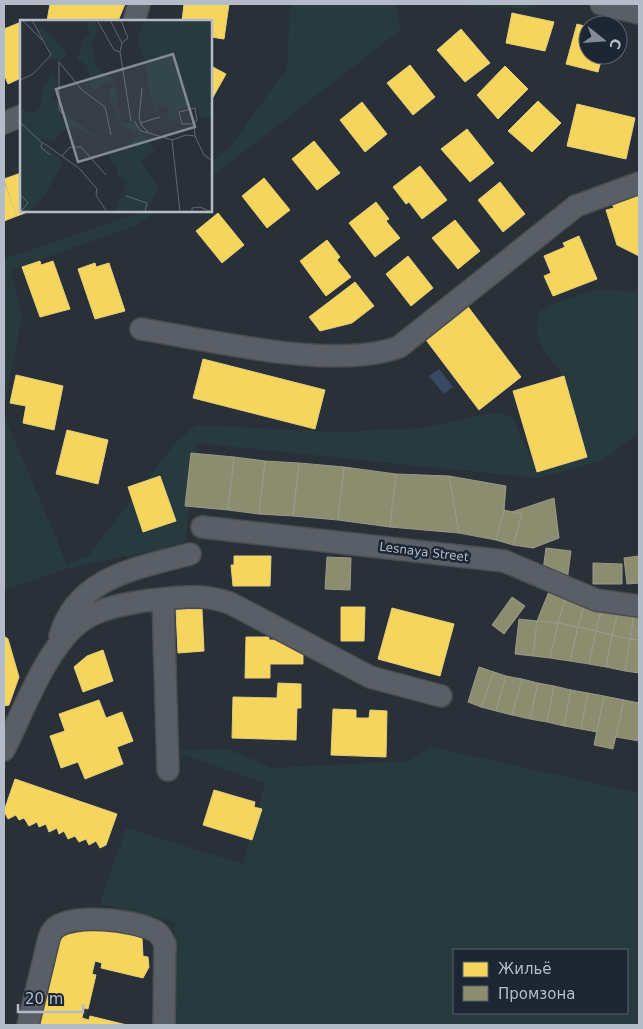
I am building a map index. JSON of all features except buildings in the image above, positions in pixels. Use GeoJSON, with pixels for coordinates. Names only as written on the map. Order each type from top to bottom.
{"type":"FeatureCollection","features":[{"type":"Feature","properties":{"kind":"street"},"geometry":{"type":"LineString","coordinates":[[134,20],[139,4]]}},
{"type":"Feature","properties":{"kind":"street"},"geometry":{"type":"LineString","coordinates":[[601,4],[639,12]]}},
{"type":"Feature","properties":{"kind":"street"},"geometry":{"type":"LineString","coordinates":[[4,123],[20,116]]}},
{"type":"Feature","properties":{"kind":"street"},"geometry":{"type":"LineString","coordinates":[[141,328],[291,353],[380,354],[399,347],[576,206],[639,183]]}},
{"type":"Feature","properties":{"kind":"street","name":"Lesnaya Street"},"geometry":{"type":"LineString","coordinates":[[202,527],[504,562],[536,577],[596,600],[639,606]]}},
{"type":"Feature","properties":{"kind":"street"},"geometry":{"type":"LineString","coordinates":[[4,750],[57,646],[64,618],[82,597],[94,587],[131,570],[190,554]]}},
{"type":"Feature","properties":{"kind":"street"},"geometry":{"type":"LineString","coordinates":[[57,646],[80,622],[95,614],[139,602],[188,596],[210,596],[230,603],[370,676],[441,696]]}},
{"type":"Feature","properties":{"kind":"street"},"geometry":{"type":"LineString","coordinates":[[163,599],[168,770]]}},
{"type":"Feature","properties":{"kind":"street"},"geometry":{"type":"LineString","coordinates":[[28,1025],[49,938],[55,928],[78,920],[123,922],[154,930],[161,935],[165,944],[164,1025]]}},
{"type":"Feature","properties":{"kind":"green space"},"geometry":{"type":"Polygon","coordinates":[[[290,4],[395,4],[401,30],[212,176],[212,161],[230,147],[287,68],[290,4]]]}},
{"type":"Feature","properties":{"kind":"green space"},"geometry":{"type":"Polygon","coordinates":[[[441,4],[539,4],[531,9],[441,4]]]}},
{"type":"Feature","properties":{"kind":"green space"},"geometry":{"type":"Polygon","coordinates":[[[142,212],[156,212],[134,226],[11,270],[22,317],[4,406],[4,259],[142,212]]]}},
{"type":"Feature","properties":{"kind":"green space"},"geometry":{"type":"Polygon","coordinates":[[[596,289],[639,292],[639,433],[599,462],[537,478],[196,443],[185,544],[69,568],[4,590],[4,415],[67,564],[88,556],[176,442],[196,425],[340,432],[421,428],[493,413],[512,416],[537,472],[587,457],[564,377],[543,349],[536,332],[539,312],[552,304],[596,289]]]}},
{"type":"Feature","properties":{"kind":"green space"},"geometry":{"type":"Polygon","coordinates":[[[432,747],[639,793],[639,1025],[176,1025],[175,922],[100,904],[126,828],[243,864],[265,783],[173,751],[228,749],[272,768],[408,761],[432,747]]]}},
{"type":"Feature","properties":{"kind":"water"},"geometry":{"type":"Polygon","coordinates":[[[439,369],[453,387],[444,394],[429,376],[439,369]]]}}]}
